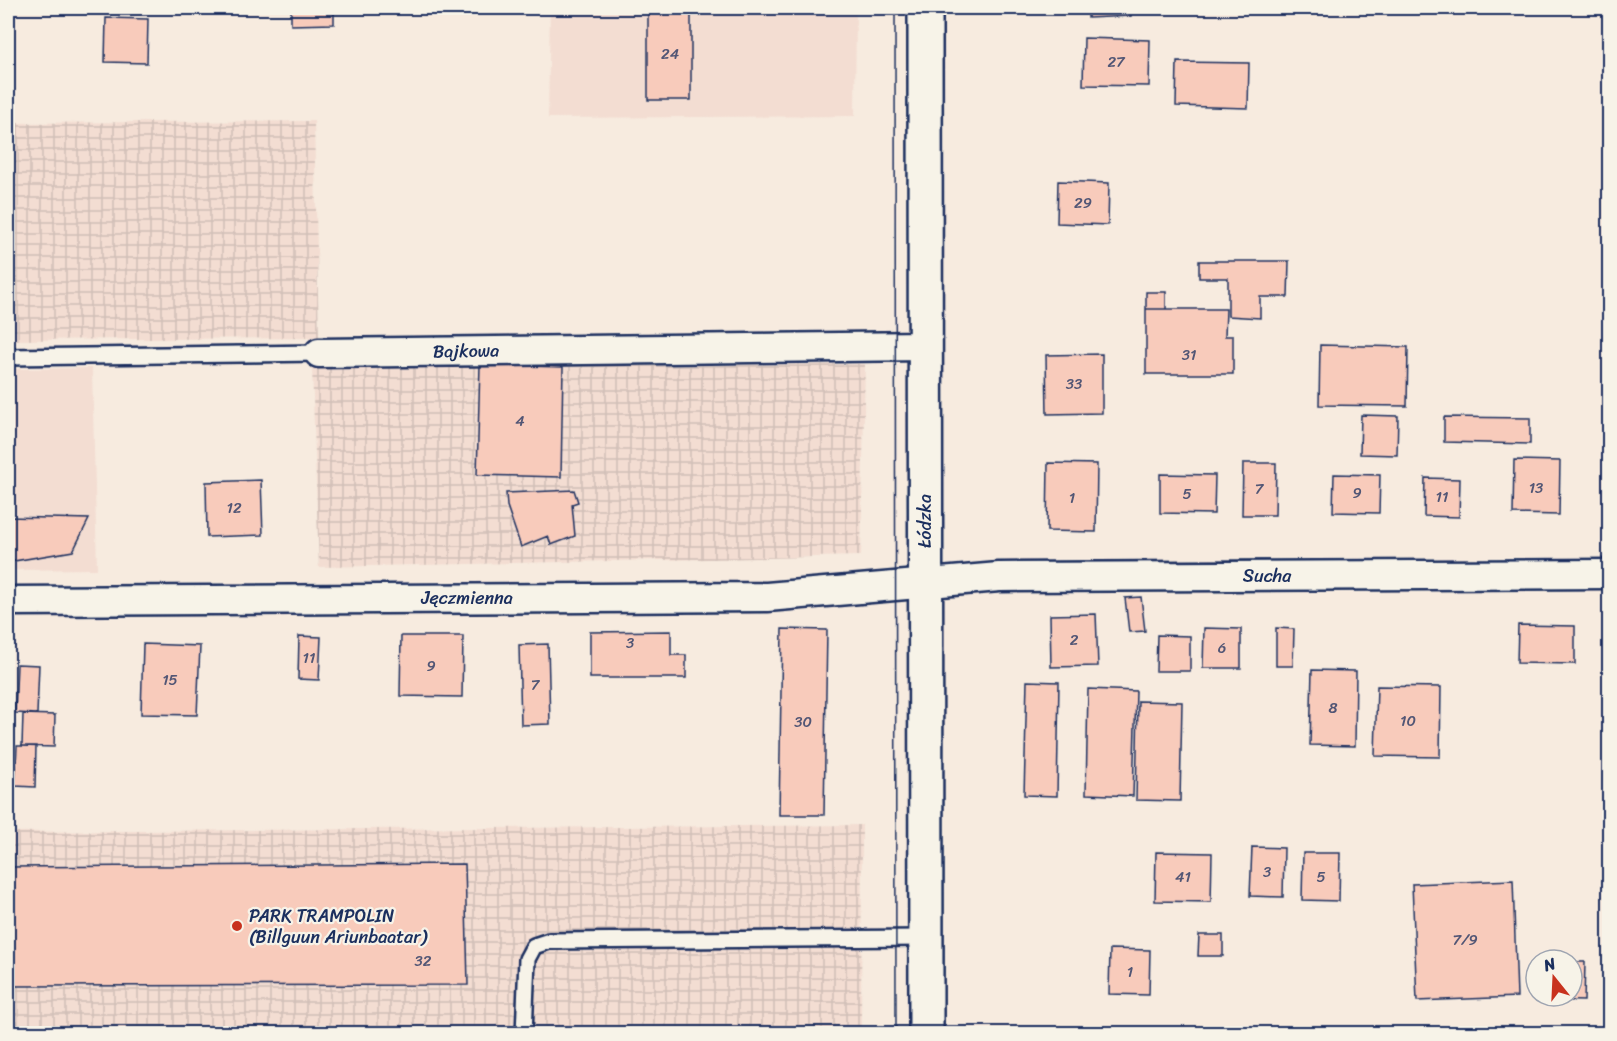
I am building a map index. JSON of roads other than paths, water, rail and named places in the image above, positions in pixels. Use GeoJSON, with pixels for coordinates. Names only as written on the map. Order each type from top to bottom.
{"type":"FeatureCollection","features":[{"type":"Feature","properties":{"kind":"main road","name":"Łódzka"},"geometry":{"type":"LineString","coordinates":[[925,8],[926,1034]]}},
{"type":"Feature","properties":{"kind":"street","name":"Bajkowa"},"geometry":{"type":"LineString","coordinates":[[319,353],[925,345]]}},
{"type":"Feature","properties":{"kind":"street","name":"Sucha"},"geometry":{"type":"LineString","coordinates":[[925,583],[999,577],[1610,574]]}},
{"type":"Feature","properties":{"kind":"street","name":"Jęczmienna"},"geometry":{"type":"LineString","coordinates":[[8,601],[767,597],[925,583]]}},
{"type":"Feature","properties":{"kind":"lane","name":"Bajkowa"},"geometry":{"type":"LineString","coordinates":[[8,357],[319,353]]}},
{"type":"Feature","properties":{"kind":"lane"},"geometry":{"type":"LineString","coordinates":[[524,1034],[527,959],[534,946],[549,941],[925,939]]}},
{"type":"Feature","properties":{"kind":"tram line"},"geometry":{"type":"LineString","coordinates":[[895,8],[896,1034]]}},
{"type":"Feature","properties":{"kind":"place","name":"PARK TRAMPOLIN (Billguun Ariunbaatar)"},"geometry":{"type":"Point","coordinates":[237,926]}}]}
